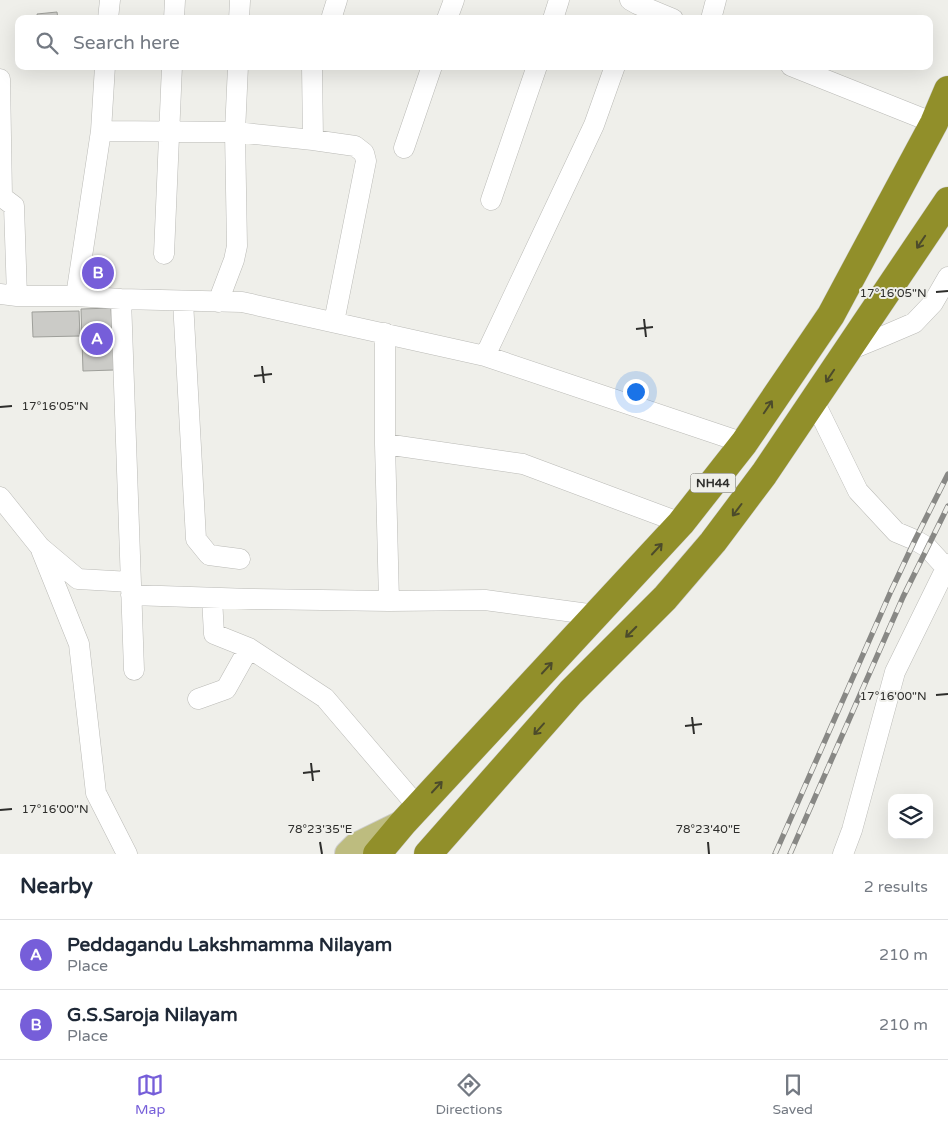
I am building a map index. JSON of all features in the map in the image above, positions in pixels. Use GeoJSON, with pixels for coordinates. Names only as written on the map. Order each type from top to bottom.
{"type":"FeatureCollection","features":[{"type":"Feature","properties":{"kind":"highway","name":"NH44"},"geometry":{"type":"LineString","coordinates":[[377,854],[681,523],[744,443],[831,315],[934,123],[948,90]]}},
{"type":"Feature","properties":{"kind":"highway","name":"NH44"},"geometry":{"type":"LineString","coordinates":[[429,853],[571,692],[664,598],[713,542],[764,474],[948,201]]}},
{"type":"Feature","properties":{"kind":"main road"},"geometry":{"type":"LineString","coordinates":[[348,854],[356,846],[411,815]]}},
{"type":"Feature","properties":{"kind":"street"},"geometry":{"type":"LineString","coordinates":[[108,15],[110,0]]}},
{"type":"Feature","properties":{"kind":"street"},"geometry":{"type":"LineString","coordinates":[[174,15],[175,0]]}},
{"type":"Feature","properties":{"kind":"street"},"geometry":{"type":"LineString","coordinates":[[448,15],[454,0]]}},
{"type":"Feature","properties":{"kind":"street"},"geometry":{"type":"LineString","coordinates":[[554,15],[559,0]]}},
{"type":"Feature","properties":{"kind":"street"},"geometry":{"type":"LineString","coordinates":[[712,15],[716,0]]}},
{"type":"Feature","properties":{"kind":"street"},"geometry":{"type":"LineString","coordinates":[[633,8],[658,15]]}},
{"type":"Feature","properties":{"kind":"street"},"geometry":{"type":"LineString","coordinates":[[76,296],[100,131],[105,70]]}},
{"type":"Feature","properties":{"kind":"street"},"geometry":{"type":"LineString","coordinates":[[164,254],[172,70]]}},
{"type":"Feature","properties":{"kind":"street"},"geometry":{"type":"LineString","coordinates":[[218,302],[234,260],[237,246],[235,132],[238,70]]}},
{"type":"Feature","properties":{"kind":"street"},"geometry":{"type":"LineString","coordinates":[[312,70],[313,140]]}},
{"type":"Feature","properties":{"kind":"street"},"geometry":{"type":"LineString","coordinates":[[404,148],[431,70]]}},
{"type":"Feature","properties":{"kind":"street"},"geometry":{"type":"LineString","coordinates":[[492,200],[535,70]]}},
{"type":"Feature","properties":{"kind":"street"},"geometry":{"type":"LineString","coordinates":[[485,356],[594,125],[614,70]]}},
{"type":"Feature","properties":{"kind":"street"},"geometry":{"type":"LineString","coordinates":[[802,70],[934,123]]}},
{"type":"Feature","properties":{"kind":"street"},"geometry":{"type":"LineString","coordinates":[[0,79],[2,197],[14,206],[8,295],[242,302],[485,356],[744,443]]}},
{"type":"Feature","properties":{"kind":"street"},"geometry":{"type":"LineString","coordinates":[[100,131],[169,130],[235,132],[355,146],[364,153],[366,161],[334,322]]}},
{"type":"Feature","properties":{"kind":"street"},"geometry":{"type":"LineString","coordinates":[[847,351],[914,323],[933,304],[948,277]]}},
{"type":"Feature","properties":{"kind":"street"},"geometry":{"type":"LineString","coordinates":[[121,299],[134,670]]}},
{"type":"Feature","properties":{"kind":"street"},"geometry":{"type":"LineString","coordinates":[[183,300],[196,539],[209,555],[240,559]]}},
{"type":"Feature","properties":{"kind":"street"},"geometry":{"type":"LineString","coordinates":[[385,333],[385,444],[389,601]]}},
{"type":"Feature","properties":{"kind":"street"},"geometry":{"type":"LineString","coordinates":[[814,400],[858,491],[896,532],[928,547],[947,567],[895,672],[844,854]]}},
{"type":"Feature","properties":{"kind":"street"},"geometry":{"type":"LineString","coordinates":[[385,444],[523,464],[681,523]]}},
{"type":"Feature","properties":{"kind":"street"},"geometry":{"type":"LineString","coordinates":[[0,496],[40,547],[78,579],[212,598],[389,601],[485,600],[596,615]]}},
{"type":"Feature","properties":{"kind":"street"},"geometry":{"type":"LineString","coordinates":[[40,547],[79,644],[96,793],[127,854]]}},
{"type":"Feature","properties":{"kind":"street"},"geometry":{"type":"LineString","coordinates":[[212,598],[214,634],[249,648],[325,698],[411,815]]}},
{"type":"Feature","properties":{"kind":"street"},"geometry":{"type":"LineString","coordinates":[[198,700],[226,689],[249,648]]}},
{"type":"Feature","properties":{"kind":"building"},"geometry":{"type":"Polygon","coordinates":[[[57,12],[57,15],[37,15],[57,12]]]}},
{"type":"Feature","properties":{"kind":"building"},"geometry":{"type":"Polygon","coordinates":[[[84,265],[112,266],[111,281],[84,281],[84,265]]]}},
{"type":"Feature","properties":{"kind":"building"},"geometry":{"type":"Polygon","coordinates":[[[111,308],[114,370],[83,371],[81,309],[111,308]]]}},
{"type":"Feature","properties":{"kind":"building"},"geometry":{"type":"Polygon","coordinates":[[[79,311],[80,336],[33,337],[32,312],[79,311]]]}},
{"type":"Feature","properties":{"kind":"railway"},"geometry":{"type":"LineString","coordinates":[[775,854],[891,591],[948,474]]}},
{"type":"Feature","properties":{"kind":"railway"},"geometry":{"type":"LineString","coordinates":[[790,854],[903,597],[948,506]]}},
{"type":"Feature","properties":{"kind":"place","name":"G.S.Saroja Nilayam"},"geometry":{"type":"Point","coordinates":[98,273]}},
{"type":"Feature","properties":{"kind":"place","name":"Peddagandu Lakshmamma Nilayam"},"geometry":{"type":"Point","coordinates":[97,339]}}]}
